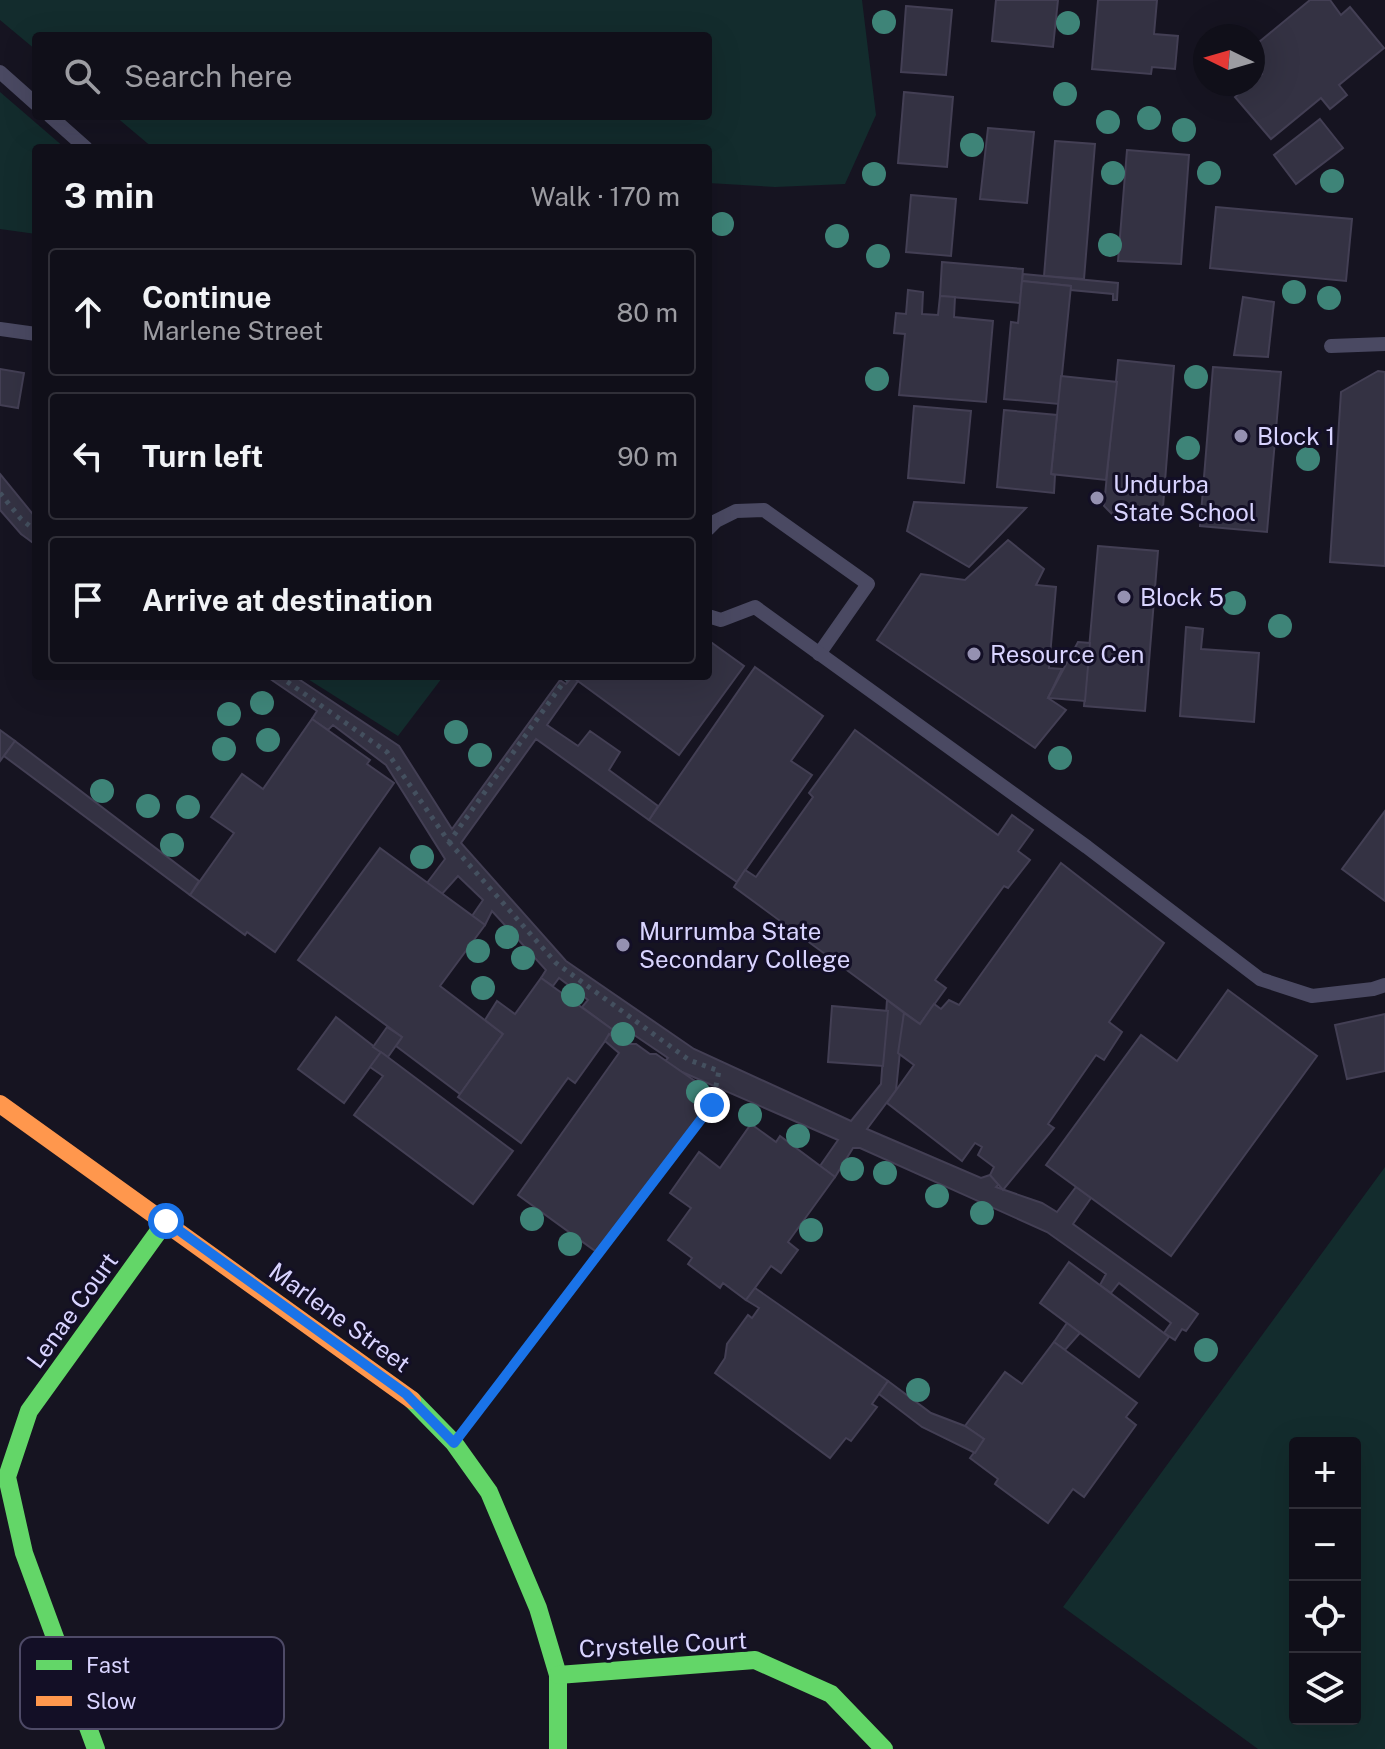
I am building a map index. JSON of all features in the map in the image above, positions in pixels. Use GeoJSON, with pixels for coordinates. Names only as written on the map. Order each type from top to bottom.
{"type":"FeatureCollection","features":[{"type":"Feature","properties":{"kind":"street","name":"Marlene Street"},"geometry":{"type":"LineString","coordinates":[[0,1104],[406,1394],[454,1443],[489,1492],[538,1608],[558,1675],[558,1749]]}},
{"type":"Feature","properties":{"kind":"street","name":"Lenae Court"},"geometry":{"type":"LineString","coordinates":[[55,1637],[24,1553],[7,1477],[29,1411],[166,1221]]}},
{"type":"Feature","properties":{"kind":"street","name":"Crystelle Court"},"geometry":{"type":"LineString","coordinates":[[558,1675],[755,1660],[831,1694],[884,1749]]}},
{"type":"Feature","properties":{"kind":"street","name":"Lenae Court"},"geometry":{"type":"LineString","coordinates":[[89,1729],[96,1749]]}},
{"type":"Feature","properties":{"kind":"lane"},"geometry":{"type":"LineString","coordinates":[[0,72],[32,100]]}},
{"type":"Feature","properties":{"kind":"lane"},"geometry":{"type":"LineString","coordinates":[[54,120],[82,144]]}},
{"type":"Feature","properties":{"kind":"lane"},"geometry":{"type":"LineString","coordinates":[[0,329],[32,333]]}},
{"type":"Feature","properties":{"kind":"lane"},"geometry":{"type":"LineString","coordinates":[[1331,346],[1385,344]]}},
{"type":"Feature","properties":{"kind":"lane"},"geometry":{"type":"LineString","coordinates":[[712,525],[736,511],[764,510],[868,584],[819,654]]}},
{"type":"Feature","properties":{"kind":"lane"},"geometry":{"type":"LineString","coordinates":[[712,617],[721,620],[755,607],[1087,847],[1260,979],[1312,996],[1385,985]]}},
{"type":"Feature","properties":{"kind":"path"},"geometry":{"type":"LineString","coordinates":[[0,493],[32,528]]}},
{"type":"Feature","properties":{"kind":"path"},"geometry":{"type":"LineString","coordinates":[[285,680],[387,752],[449,842],[556,963],[689,1060],[719,1071],[712,1105],[454,1443]]}},
{"type":"Feature","properties":{"kind":"path"},"geometry":{"type":"LineString","coordinates":[[449,842],[565,680]]}},
{"type":"Feature","properties":{"kind":"green space"},"geometry":{"type":"Polygon","coordinates":[[[0,0],[862,0],[876,115],[845,184],[775,187],[712,183],[712,144],[148,144],[120,120],[712,120],[712,32],[32,32],[32,47],[0,20],[0,0]]]}},
{"type":"Feature","properties":{"kind":"green space"},"geometry":{"type":"Polygon","coordinates":[[[0,92],[60,144],[32,144],[32,233],[0,229],[0,92]]]}},
{"type":"Feature","properties":{"kind":"green space"},"geometry":{"type":"Polygon","coordinates":[[[309,680],[440,680],[398,736],[309,680]]]}},
{"type":"Feature","properties":{"kind":"green space"},"geometry":{"type":"Polygon","coordinates":[[[1385,1167],[1385,1749],[1258,1749],[1063,1607],[1385,1167]]]}},
{"type":"Feature","properties":{"kind":"building"},"geometry":{"type":"Polygon","coordinates":[[[996,0],[1058,0],[1053,47],[992,41],[996,0]]]}},
{"type":"Feature","properties":{"kind":"building"},"geometry":{"type":"Polygon","coordinates":[[[1098,0],[1157,0],[1154,34],[1178,36],[1175,69],[1152,67],[1151,74],[1092,69],[1098,0]]]}},
{"type":"Feature","properties":{"kind":"building"},"geometry":{"type":"Polygon","coordinates":[[[1310,0],[1330,0],[1341,15],[1350,7],[1384,48],[1339,85],[1347,95],[1330,109],[1321,98],[1271,139],[1235,97],[1265,96],[1265,37],[1310,0]]]}},
{"type":"Feature","properties":{"kind":"building"},"geometry":{"type":"Polygon","coordinates":[[[906,6],[952,10],[946,75],[901,72],[906,6]]]}},
{"type":"Feature","properties":{"kind":"building"},"geometry":{"type":"Polygon","coordinates":[[[904,92],[953,97],[947,167],[898,163],[904,92]]]}},
{"type":"Feature","properties":{"kind":"building"},"geometry":{"type":"Polygon","coordinates":[[[1320,119],[1343,148],[1296,184],[1274,155],[1320,119]]]}},
{"type":"Feature","properties":{"kind":"building"},"geometry":{"type":"Polygon","coordinates":[[[988,128],[1034,132],[1027,203],[980,199],[988,128]]]}},
{"type":"Feature","properties":{"kind":"building"},"geometry":{"type":"Polygon","coordinates":[[[1055,141],[1095,144],[1084,279],[1044,276],[1055,141]]]}},
{"type":"Feature","properties":{"kind":"building"},"geometry":{"type":"Polygon","coordinates":[[[1127,150],[1189,155],[1181,264],[1118,261],[1127,150]]]}},
{"type":"Feature","properties":{"kind":"building"},"geometry":{"type":"Polygon","coordinates":[[[911,195],[956,199],[951,256],[906,252],[911,195]]]}},
{"type":"Feature","properties":{"kind":"building"},"geometry":{"type":"Polygon","coordinates":[[[1216,207],[1352,219],[1346,281],[1210,268],[1216,207]]]}},
{"type":"Feature","properties":{"kind":"building"},"geometry":{"type":"Polygon","coordinates":[[[942,262],[1023,269],[1020,303],[940,296],[942,262]]]}},
{"type":"Feature","properties":{"kind":"building"},"geometry":{"type":"Polygon","coordinates":[[[1023,274],[1118,283],[1117,300],[1113,300],[1113,294],[1022,281],[1023,274]]]}},
{"type":"Feature","properties":{"kind":"building"},"geometry":{"type":"Polygon","coordinates":[[[1022,281],[1071,286],[1059,404],[1004,399],[1011,322],[1018,323],[1022,281]]]}},
{"type":"Feature","properties":{"kind":"building"},"geometry":{"type":"Polygon","coordinates":[[[908,290],[923,292],[922,314],[938,315],[940,296],[955,297],[954,317],[993,321],[986,402],[899,395],[905,334],[894,333],[896,313],[906,314],[908,290]]]}},
{"type":"Feature","properties":{"kind":"building"},"geometry":{"type":"Polygon","coordinates":[[[1243,297],[1274,302],[1268,357],[1234,355],[1243,297]]]}},
{"type":"Feature","properties":{"kind":"building"},"geometry":{"type":"Polygon","coordinates":[[[1118,360],[1174,366],[1162,520],[1112,514],[1104,506],[1118,360]]]}},
{"type":"Feature","properties":{"kind":"building","name":"Block 1"},"geometry":{"type":"Polygon","coordinates":[[[1213,367],[1281,372],[1267,532],[1200,526],[1213,367]]]}},
{"type":"Feature","properties":{"kind":"building"},"geometry":{"type":"Polygon","coordinates":[[[0,369],[24,373],[18,408],[0,405],[0,369]]]}},
{"type":"Feature","properties":{"kind":"building"},"geometry":{"type":"Polygon","coordinates":[[[1378,371],[1385,372],[1385,566],[1330,562],[1341,392],[1378,371]]]}},
{"type":"Feature","properties":{"kind":"building"},"geometry":{"type":"Polygon","coordinates":[[[1061,376],[1117,382],[1106,480],[1051,474],[1061,376]]]}},
{"type":"Feature","properties":{"kind":"building"},"geometry":{"type":"Polygon","coordinates":[[[914,406],[971,411],[964,483],[908,478],[914,406]]]}},
{"type":"Feature","properties":{"kind":"building"},"geometry":{"type":"Polygon","coordinates":[[[1004,410],[1057,415],[1051,474],[1055,475],[1054,493],[997,487],[1004,410]]]}},
{"type":"Feature","properties":{"kind":"building"},"geometry":{"type":"Polygon","coordinates":[[[0,474],[32,513],[32,542],[21,534],[0,510],[0,474]]]}},
{"type":"Feature","properties":{"kind":"building"},"geometry":{"type":"Polygon","coordinates":[[[914,502],[1026,508],[969,567],[907,531],[914,502]]]}},
{"type":"Feature","properties":{"kind":"building","name":"Resource Cen"},"geometry":{"type":"Polygon","coordinates":[[[1008,540],[1044,569],[1036,585],[1056,587],[1049,668],[1062,669],[1048,698],[1066,710],[1035,748],[877,640],[921,574],[965,580],[1008,540]]]}},
{"type":"Feature","properties":{"kind":"building","name":"Block 5"},"geometry":{"type":"Polygon","coordinates":[[[1098,546],[1158,551],[1145,711],[1084,706],[1098,546]]]}},
{"type":"Feature","properties":{"kind":"building"},"geometry":{"type":"Polygon","coordinates":[[[1186,627],[1203,629],[1201,649],[1259,653],[1254,722],[1180,716],[1186,627]]]}},
{"type":"Feature","properties":{"kind":"building"},"geometry":{"type":"Polygon","coordinates":[[[1078,642],[1090,643],[1085,701],[1048,698],[1078,642]]]}},
{"type":"Feature","properties":{"kind":"building"},"geometry":{"type":"Polygon","coordinates":[[[712,643],[744,666],[679,755],[576,680],[712,680],[712,643]]]}},
{"type":"Feature","properties":{"kind":"building"},"geometry":{"type":"Polygon","coordinates":[[[755,667],[823,716],[791,761],[812,775],[737,882],[649,820],[755,667]]]}},
{"type":"Feature","properties":{"kind":"building"},"geometry":{"type":"Polygon","coordinates":[[[272,680],[300,680],[399,746],[452,829],[560,680],[566,684],[569,680],[578,681],[547,725],[578,746],[590,731],[620,752],[609,770],[658,806],[649,820],[536,739],[461,843],[566,961],[694,1049],[851,1121],[881,1084],[887,1000],[904,1013],[896,1090],[867,1129],[981,1178],[990,1175],[999,1184],[996,1187],[1042,1203],[1057,1212],[1076,1187],[1091,1198],[1073,1224],[1198,1314],[1175,1340],[1164,1333],[1171,1323],[1119,1283],[1111,1293],[1100,1285],[1106,1274],[1047,1232],[860,1148],[853,1148],[835,1177],[820,1166],[838,1140],[682,1072],[665,1061],[668,1058],[618,1024],[613,1030],[582,1007],[588,1000],[559,978],[553,986],[541,978],[546,970],[492,911],[485,925],[472,916],[483,900],[458,876],[442,894],[427,883],[445,859],[386,765],[333,725],[328,730],[312,719],[317,711],[272,680]]]}},
{"type":"Feature","properties":{"kind":"building"},"geometry":{"type":"Polygon","coordinates":[[[312,719],[370,760],[367,764],[394,783],[275,952],[247,932],[245,935],[190,895],[234,833],[211,817],[242,774],[263,789],[312,719]]]}},
{"type":"Feature","properties":{"kind":"building"},"geometry":{"type":"Polygon","coordinates":[[[0,730],[15,741],[0,761],[0,730]]]}},
{"type":"Feature","properties":{"kind":"building"},"geometry":{"type":"Polygon","coordinates":[[[855,730],[998,835],[1012,815],[1033,830],[1018,851],[1030,860],[1008,888],[1004,886],[935,980],[946,988],[920,1024],[734,887],[745,870],[756,877],[813,797],[809,793],[855,730]]]}},
{"type":"Feature","properties":{"kind":"building"},"geometry":{"type":"Polygon","coordinates":[[[15,741],[199,881],[190,895],[4,756],[15,741]]]}},
{"type":"Feature","properties":{"kind":"building"},"geometry":{"type":"Polygon","coordinates":[[[1385,811],[1385,901],[1342,869],[1385,811]]]}},
{"type":"Feature","properties":{"kind":"building"},"geometry":{"type":"Polygon","coordinates":[[[380,848],[485,925],[440,986],[503,1034],[460,1094],[396,1046],[402,1037],[298,960],[380,848]]]}},
{"type":"Feature","properties":{"kind":"building"},"geometry":{"type":"Polygon","coordinates":[[[1061,863],[1164,943],[1109,1022],[1122,1032],[1104,1060],[1096,1055],[1048,1124],[1054,1128],[1003,1190],[990,1175],[994,1167],[978,1155],[982,1147],[975,1143],[962,1161],[887,1103],[914,1065],[898,1053],[904,1013],[920,1024],[934,1004],[941,1009],[949,1000],[959,1005],[1061,863]]]}},
{"type":"Feature","properties":{"kind":"building"},"geometry":{"type":"Polygon","coordinates":[[[541,978],[613,1030],[575,1083],[568,1078],[521,1143],[458,1097],[503,1034],[485,1020],[497,1001],[515,1014],[541,978]]]}},
{"type":"Feature","properties":{"kind":"building"},"geometry":{"type":"Polygon","coordinates":[[[1228,990],[1317,1056],[1171,1256],[1046,1165],[1141,1035],[1177,1061],[1228,990]]]}},
{"type":"Feature","properties":{"kind":"building"},"geometry":{"type":"Polygon","coordinates":[[[832,1006],[888,1011],[883,1066],[828,1062],[832,1006]]]}},
{"type":"Feature","properties":{"kind":"building"},"geometry":{"type":"Polygon","coordinates":[[[1385,1014],[1385,1071],[1347,1079],[1335,1025],[1385,1014]]]}},
{"type":"Feature","properties":{"kind":"building"},"geometry":{"type":"Polygon","coordinates":[[[336,1017],[381,1052],[344,1103],[298,1069],[336,1017]]]}},
{"type":"Feature","properties":{"kind":"building"},"geometry":{"type":"Polygon","coordinates":[[[387,1027],[402,1037],[388,1057],[373,1047],[387,1027]]]}},
{"type":"Feature","properties":{"kind":"building"},"geometry":{"type":"Polygon","coordinates":[[[609,1034],[623,1044],[636,1044],[650,1054],[656,1054],[695,1081],[687,1093],[708,1107],[598,1253],[518,1195],[619,1053],[605,1041],[609,1034]]]}},
{"type":"Feature","properties":{"kind":"building"},"geometry":{"type":"Polygon","coordinates":[[[381,1052],[513,1151],[473,1204],[354,1115],[383,1076],[370,1067],[381,1052]]]}},
{"type":"Feature","properties":{"kind":"building"},"geometry":{"type":"Polygon","coordinates":[[[751,1124],[776,1142],[780,1136],[835,1177],[788,1242],[798,1250],[781,1273],[771,1266],[746,1300],[723,1283],[720,1288],[688,1264],[692,1258],[668,1240],[691,1208],[670,1193],[699,1152],[720,1168],[751,1124]]]}},
{"type":"Feature","properties":{"kind":"building"},"geometry":{"type":"Polygon","coordinates":[[[1069,1262],[1169,1337],[1139,1377],[1040,1303],[1069,1262]]]}},
{"type":"Feature","properties":{"kind":"building"},"geometry":{"type":"Polygon","coordinates":[[[755,1288],[888,1381],[872,1404],[877,1407],[851,1441],[846,1438],[830,1458],[715,1373],[725,1358],[727,1344],[748,1315],[752,1318],[759,1308],[746,1300],[755,1288]]]}},
{"type":"Feature","properties":{"kind":"building"},"geometry":{"type":"Polygon","coordinates":[[[1067,1323],[1080,1333],[1065,1350],[1054,1342],[1067,1323]]]}},
{"type":"Feature","properties":{"kind":"building"},"geometry":{"type":"Polygon","coordinates":[[[1054,1342],[1137,1403],[1126,1417],[1136,1425],[1084,1497],[1073,1489],[1048,1523],[995,1484],[998,1479],[970,1458],[984,1439],[965,1426],[1005,1372],[1022,1384],[1054,1342]]]}},
{"type":"Feature","properties":{"kind":"building"},"geometry":{"type":"Polygon","coordinates":[[[888,1381],[931,1413],[965,1426],[984,1439],[975,1453],[922,1427],[879,1394],[888,1381]]]}},
{"type":"Feature","properties":{"kind":"traffic: fast"},"geometry":{"type":"LineString","coordinates":[[55,1637],[24,1553],[7,1477],[29,1411],[166,1221]]}},
{"type":"Feature","properties":{"kind":"traffic: fast"},"geometry":{"type":"LineString","coordinates":[[412,1400],[454,1443],[489,1492],[538,1608],[558,1675],[558,1749]]}},
{"type":"Feature","properties":{"kind":"traffic: fast"},"geometry":{"type":"LineString","coordinates":[[558,1675],[755,1660],[831,1694],[884,1749]]}},
{"type":"Feature","properties":{"kind":"traffic: fast"},"geometry":{"type":"LineString","coordinates":[[89,1729],[96,1749]]}},
{"type":"Feature","properties":{"kind":"traffic: slow"},"geometry":{"type":"LineString","coordinates":[[0,1104],[412,1400]]}},
{"type":"Feature","properties":{"kind":"place","name":"Block 1"},"geometry":{"type":"Point","coordinates":[1241,436]}},
{"type":"Feature","properties":{"kind":"place","name":"Undurba State School"},"geometry":{"type":"Point","coordinates":[1097,498]}},
{"type":"Feature","properties":{"kind":"place","name":"Block 5"},"geometry":{"type":"Point","coordinates":[1124,597]}},
{"type":"Feature","properties":{"kind":"place","name":"Resource Cen"},"geometry":{"type":"Point","coordinates":[974,654]}},
{"type":"Feature","properties":{"kind":"place","name":"Murrumba State Secondary College"},"geometry":{"type":"Point","coordinates":[623,945]}},
{"type":"Feature","properties":{"kind":"route"},"geometry":{"type":"LineString","coordinates":[[166,1221],[406,1394],[454,1443],[712,1105]]}}]}
